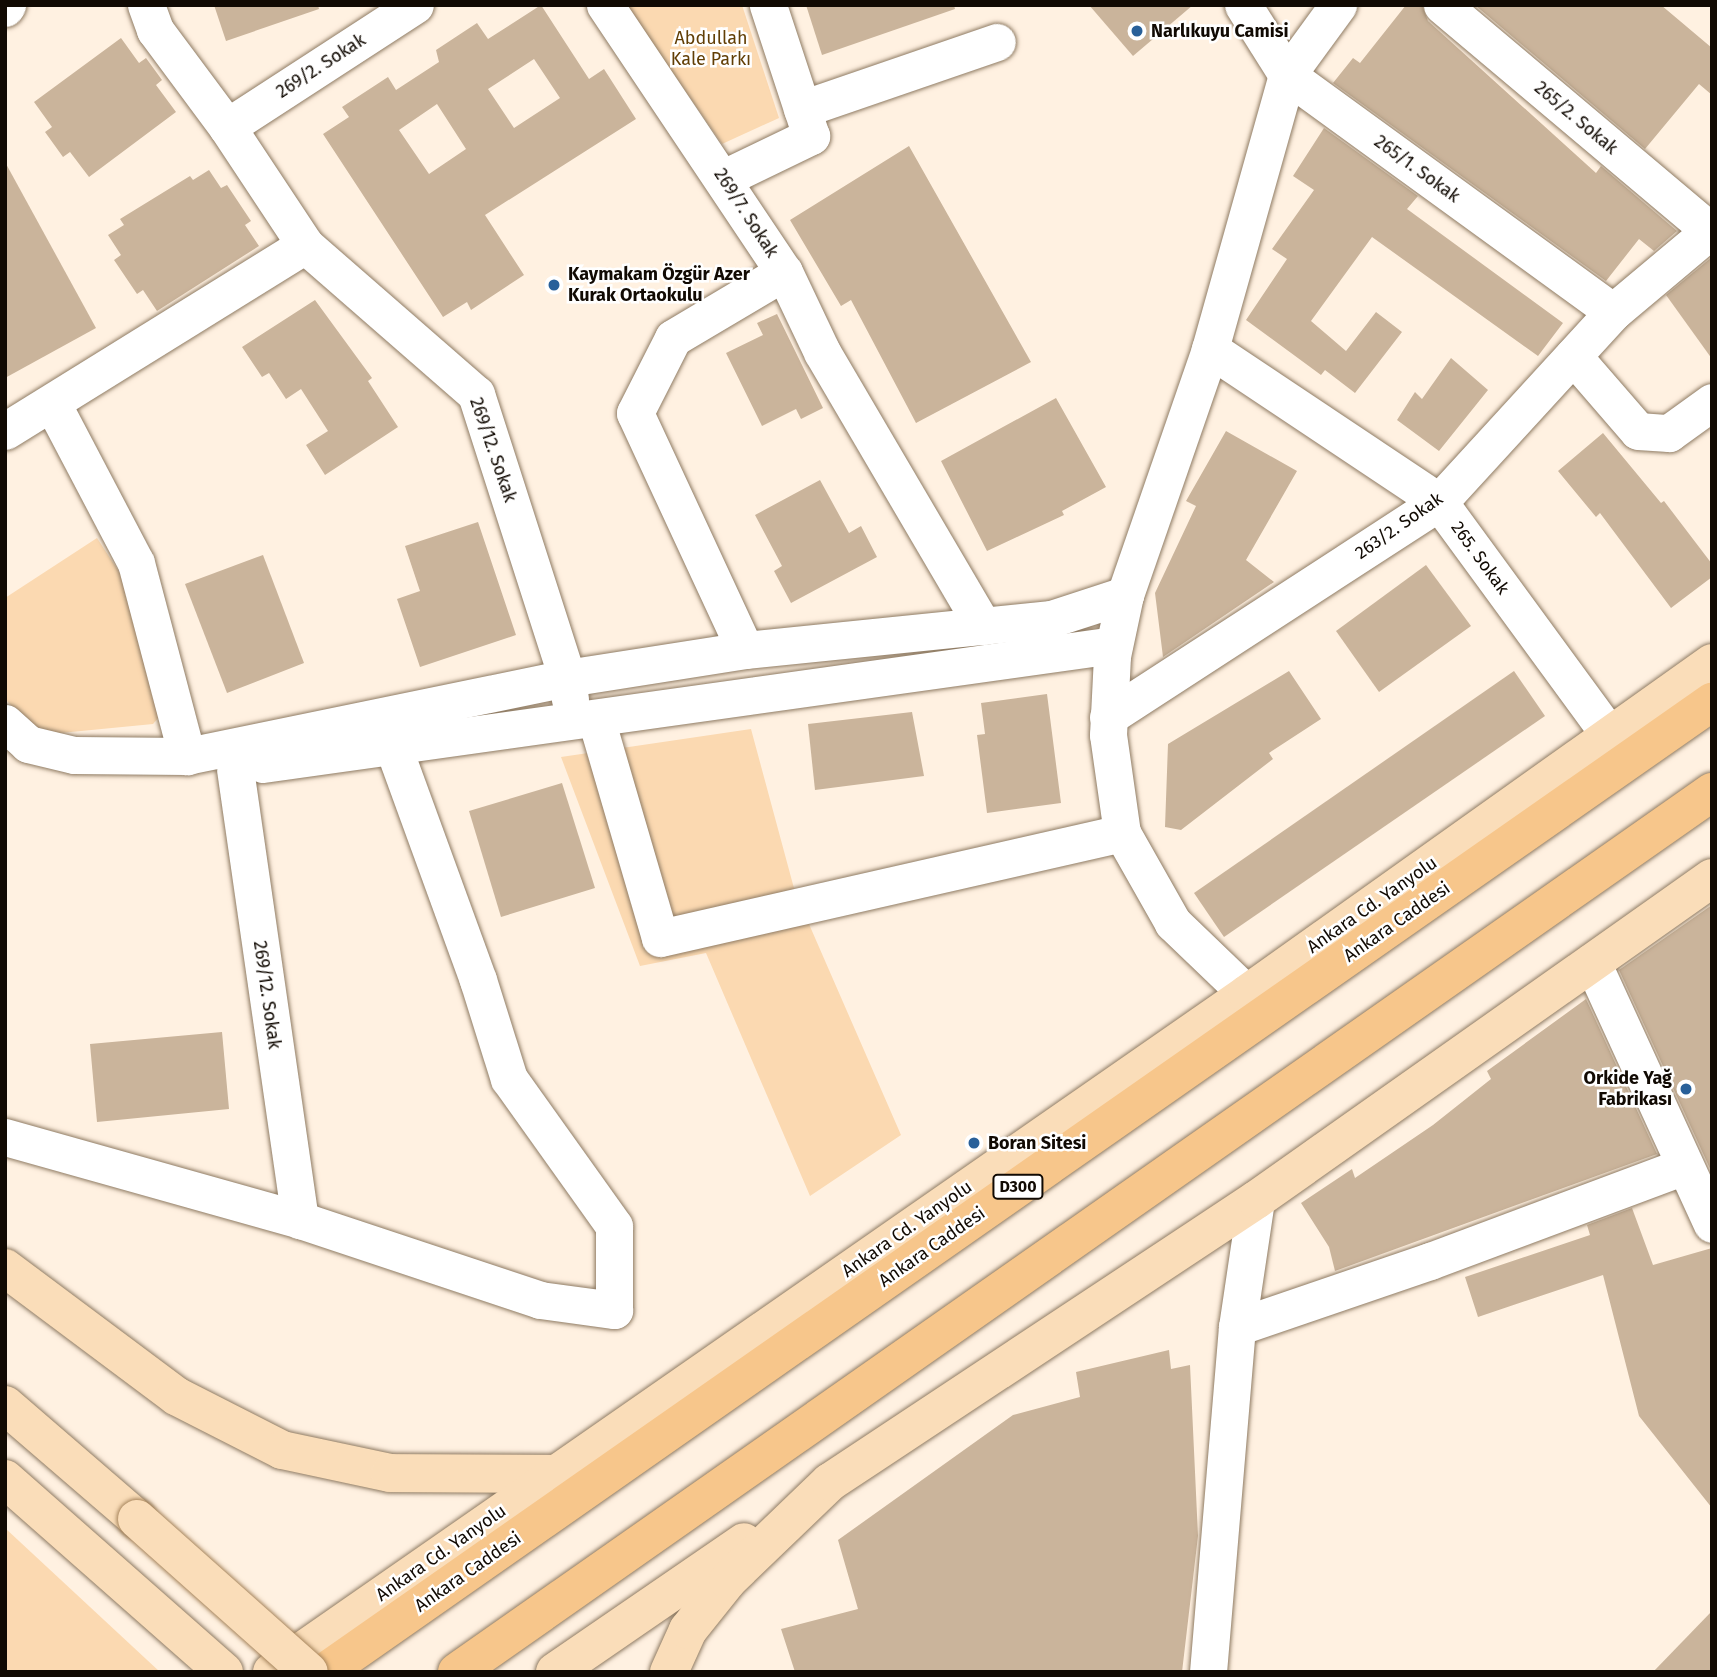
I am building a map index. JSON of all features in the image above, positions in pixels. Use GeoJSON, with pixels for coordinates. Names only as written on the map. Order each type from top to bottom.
{"type":"FeatureCollection","features":[{"type":"Feature","properties":{"kind":"highway","name":"Ankara Caddesi"},"geometry":{"type":"LineString","coordinates":[[325,1672],[1712,702]]}},
{"type":"Feature","properties":{"kind":"highway"},"geometry":{"type":"LineString","coordinates":[[457,1672],[1712,793]]}},
{"type":"Feature","properties":{"kind":"main road","name":"Ankara Cd. Yanyolu"},"geometry":{"type":"LineString","coordinates":[[272,1672],[1247,994],[1712,663]]}},
{"type":"Feature","properties":{"kind":"main road"},"geometry":{"type":"LineString","coordinates":[[555,1672],[830,1482],[1256,1200],[1712,878]]}},
{"type":"Feature","properties":{"kind":"main road"},"geometry":{"type":"LineString","coordinates":[[5,1268],[176,1396],[282,1450],[390,1474],[554,1474]]}},
{"type":"Feature","properties":{"kind":"main road"},"geometry":{"type":"LineString","coordinates":[[5,1405],[137,1518],[309,1672]]}},
{"type":"Feature","properties":{"kind":"main road"},"geometry":{"type":"LineString","coordinates":[[5,1479],[224,1672]]}},
{"type":"Feature","properties":{"kind":"main road"},"geometry":{"type":"LineString","coordinates":[[669,1672],[688,1630],[728,1580],[830,1482]]}},
{"type":"Feature","properties":{"kind":"street","name":"269/12. Sokak"},"geometry":{"type":"LineString","coordinates":[[146,5],[155,30],[227,127],[304,246],[476,394],[567,678],[585,720],[660,938],[1122,833]]}},
{"type":"Feature","properties":{"kind":"street","name":"269/2. Sokak"},"geometry":{"type":"LineString","coordinates":[[227,127],[415,5]]}},
{"type":"Feature","properties":{"kind":"street","name":"269/7. Sokak"},"geometry":{"type":"LineString","coordinates":[[605,5],[724,178],[784,272],[673,338],[635,413],[746,650]]}},
{"type":"Feature","properties":{"kind":"street"},"geometry":{"type":"LineString","coordinates":[[724,178],[811,136],[768,5]]}},
{"type":"Feature","properties":{"kind":"street","name":"265/1. Sokak"},"geometry":{"type":"LineString","coordinates":[[1243,5],[1287,75],[1613,312]]}},
{"type":"Feature","properties":{"kind":"street"},"geometry":{"type":"LineString","coordinates":[[1247,994],[1173,923],[1122,833],[1108,718],[1114,645],[1125,595],[1210,349],[1287,75],[1338,5]]}},
{"type":"Feature","properties":{"kind":"street","name":"265/2. Sokak"},"geometry":{"type":"LineString","coordinates":[[1442,5],[1711,230]]}},
{"type":"Feature","properties":{"kind":"street"},"geometry":{"type":"LineString","coordinates":[[802,109],[997,42]]}},
{"type":"Feature","properties":{"kind":"street","name":"263/2. Sokak"},"geometry":{"type":"LineString","coordinates":[[1108,718],[1439,502],[1613,312],[1711,230]]}},
{"type":"Feature","properties":{"kind":"street"},"geometry":{"type":"LineString","coordinates":[[5,431],[53,405],[304,246]]}},
{"type":"Feature","properties":{"kind":"street"},"geometry":{"type":"LineString","coordinates":[[784,272],[822,352],[983,626]]}},
{"type":"Feature","properties":{"kind":"street","name":"265. Sokak"},"geometry":{"type":"LineString","coordinates":[[1210,349],[1439,502],[1610,736]]}},
{"type":"Feature","properties":{"kind":"street"},"geometry":{"type":"LineString","coordinates":[[1573,356],[1638,431],[1669,433],[1712,402]]}},
{"type":"Feature","properties":{"kind":"street"},"geometry":{"type":"LineString","coordinates":[[53,405],[136,563],[187,756]]}},
{"type":"Feature","properties":{"kind":"street"},"geometry":{"type":"LineString","coordinates":[[5,723],[28,744],[74,755],[187,756],[567,678],[746,650],[1051,619],[1125,595]]}},
{"type":"Feature","properties":{"kind":"street"},"geometry":{"type":"LineString","coordinates":[[187,756],[235,769],[392,744],[585,720],[1114,645]]}},
{"type":"Feature","properties":{"kind":"street"},"geometry":{"type":"LineString","coordinates":[[5,1137],[300,1220],[540,1300],[614,1311],[614,1226],[509,1079],[478,980],[392,744]]}},
{"type":"Feature","properties":{"kind":"street","name":"269/12. Sokak"},"geometry":{"type":"LineString","coordinates":[[235,769],[300,1220]]}},
{"type":"Feature","properties":{"kind":"street"},"geometry":{"type":"LineString","coordinates":[[1592,962],[1712,1224]]}},
{"type":"Feature","properties":{"kind":"street"},"geometry":{"type":"LineString","coordinates":[[1237,1326],[1430,1261],[1684,1166]]}},
{"type":"Feature","properties":{"kind":"street"},"geometry":{"type":"LineString","coordinates":[[1209,1671],[1237,1326],[1256,1200]]}},
{"type":"Feature","properties":{"kind":"green space","name":"Abdullah Kale Parkı"},"geometry":{"type":"Polygon","coordinates":[[[626,5],[742,5],[779,118],[722,144],[626,5]]]}},
{"type":"Feature","properties":{"kind":"green space"},"geometry":{"type":"Polygon","coordinates":[[[97,538],[127,584],[165,710],[153,724],[40,735],[5,699],[5,598],[97,538]]]}},
{"type":"Feature","properties":{"kind":"green space"},"geometry":{"type":"Polygon","coordinates":[[[751,729],[795,892],[901,1135],[810,1196],[706,953],[640,966],[561,757],[751,729]]]}},
{"type":"Feature","properties":{"kind":"green space"},"geometry":{"type":"Polygon","coordinates":[[[5,1528],[160,1672],[5,1672],[5,1528]]]}},
{"type":"Feature","properties":{"kind":"building"},"geometry":{"type":"Polygon","coordinates":[[[214,5],[318,5],[319,9],[226,41],[214,5]]]}},
{"type":"Feature","properties":{"kind":"building","name":"Kaymakam Özgür Azer Kurak Ortaokulu"},"geometry":{"type":"Polygon","coordinates":[[[541,5],[589,79],[604,69],[636,119],[485,215],[524,275],[471,310],[467,302],[443,317],[323,134],[349,117],[342,107],[388,77],[396,90],[439,62],[436,50],[477,23],[488,39],[541,5]],[[534,59],[488,89],[514,128],[560,98],[534,59]],[[437,104],[399,130],[429,174],[466,149],[437,104]]]}},
{"type":"Feature","properties":{"kind":"building"},"geometry":{"type":"Polygon","coordinates":[[[806,5],[954,5],[955,9],[822,55],[806,5]]]}},
{"type":"Feature","properties":{"kind":"building","name":"Narlıkuyu Camisi"},"geometry":{"type":"Polygon","coordinates":[[[1089,5],[1193,5],[1133,56],[1089,5]]]}},
{"type":"Feature","properties":{"kind":"building"},"geometry":{"type":"Polygon","coordinates":[[[1406,5],[1422,5],[1428,21],[1596,173],[1601,166],[1677,231],[1654,251],[1639,239],[1606,281],[1333,83],[1353,58],[1360,63],[1406,5]]]}},
{"type":"Feature","properties":{"kind":"building"},"geometry":{"type":"Polygon","coordinates":[[[1475,5],[1661,5],[1712,48],[1712,95],[1699,84],[1645,149],[1475,5]]]}},
{"type":"Feature","properties":{"kind":"building"},"geometry":{"type":"Polygon","coordinates":[[[121,38],[139,63],[146,58],[162,80],[156,85],[176,112],[89,177],[70,152],[63,157],[45,132],[52,127],[34,102],[121,38]]]}},
{"type":"Feature","properties":{"kind":"building"},"geometry":{"type":"Polygon","coordinates":[[[1324,128],[1418,196],[1407,209],[1563,323],[1538,356],[1372,237],[1311,321],[1346,351],[1376,312],[1402,332],[1355,393],[1325,370],[1321,375],[1246,320],[1287,259],[1272,249],[1314,190],[1293,176],[1324,128]]]}},
{"type":"Feature","properties":{"kind":"building"},"geometry":{"type":"Polygon","coordinates":[[[909,146],[1031,362],[916,423],[851,300],[841,306],[790,220],[909,146]]]}},
{"type":"Feature","properties":{"kind":"building"},"geometry":{"type":"Polygon","coordinates":[[[5,162],[96,328],[5,378],[5,162]]]}},
{"type":"Feature","properties":{"kind":"building"},"geometry":{"type":"Polygon","coordinates":[[[209,170],[221,188],[227,185],[251,221],[245,225],[259,246],[157,311],[143,290],[137,294],[114,260],[121,255],[108,235],[124,225],[120,219],[190,176],[193,180],[209,170]]]}},
{"type":"Feature","properties":{"kind":"building"},"geometry":{"type":"Polygon","coordinates":[[[1712,257],[1712,359],[1666,295],[1712,257]]]}},
{"type":"Feature","properties":{"kind":"building"},"geometry":{"type":"Polygon","coordinates":[[[315,300],[372,378],[368,381],[398,427],[325,475],[306,445],[328,431],[301,389],[286,399],[269,373],[262,377],[242,347],[315,300]]]}},
{"type":"Feature","properties":{"kind":"building"},"geometry":{"type":"Polygon","coordinates":[[[777,314],[823,408],[801,419],[796,409],[762,426],[726,353],[763,335],[757,323],[777,314]]]}},
{"type":"Feature","properties":{"kind":"building"},"geometry":{"type":"Polygon","coordinates":[[[1451,358],[1488,390],[1439,451],[1397,420],[1415,392],[1422,399],[1451,358]]]}},
{"type":"Feature","properties":{"kind":"building"},"geometry":{"type":"Polygon","coordinates":[[[1056,398],[1106,487],[1062,511],[1064,515],[987,551],[941,461],[1056,398]]]}},
{"type":"Feature","properties":{"kind":"building"},"geometry":{"type":"Polygon","coordinates":[[[1226,431],[1297,471],[1246,560],[1274,582],[1163,657],[1155,593],[1196,506],[1186,501],[1226,431]]]}},
{"type":"Feature","properties":{"kind":"building"},"geometry":{"type":"Polygon","coordinates":[[[1603,433],[1661,503],[1664,501],[1712,564],[1712,577],[1671,608],[1600,513],[1596,517],[1558,471],[1603,433]]]}},
{"type":"Feature","properties":{"kind":"building"},"geometry":{"type":"Polygon","coordinates":[[[820,480],[849,533],[861,526],[877,557],[791,603],[774,571],[782,566],[755,515],[820,480]]]}},
{"type":"Feature","properties":{"kind":"building"},"geometry":{"type":"Polygon","coordinates":[[[478,522],[516,635],[420,667],[397,599],[420,591],[405,546],[478,522]]]}},
{"type":"Feature","properties":{"kind":"building"},"geometry":{"type":"Polygon","coordinates":[[[263,555],[304,663],[227,693],[185,584],[263,555]]]}},
{"type":"Feature","properties":{"kind":"building"},"geometry":{"type":"Polygon","coordinates":[[[1426,565],[1471,626],[1379,692],[1336,631],[1426,565]]]}},
{"type":"Feature","properties":{"kind":"building"},"geometry":{"type":"Polygon","coordinates":[[[1289,671],[1321,719],[1269,753],[1273,759],[1181,830],[1165,827],[1168,744],[1289,671]]]}},
{"type":"Feature","properties":{"kind":"building"},"geometry":{"type":"Polygon","coordinates":[[[1514,671],[1545,716],[1224,937],[1194,893],[1514,671]]]}},
{"type":"Feature","properties":{"kind":"building"},"geometry":{"type":"Polygon","coordinates":[[[1047,694],[1061,803],[987,813],[977,735],[985,734],[981,703],[1047,694]]]}},
{"type":"Feature","properties":{"kind":"building"},"geometry":{"type":"Polygon","coordinates":[[[912,712],[924,776],[815,790],[808,724],[912,712]]]}},
{"type":"Feature","properties":{"kind":"building"},"geometry":{"type":"Polygon","coordinates":[[[562,783],[595,888],[501,917],[469,811],[562,783]]]}},
{"type":"Feature","properties":{"kind":"building","name":"Orkide Yağ Fabrikası"},"geometry":{"type":"Polygon","coordinates":[[[1712,905],[1712,1173],[1619,970],[1712,905]]]}},
{"type":"Feature","properties":{"kind":"building"},"geometry":{"type":"Polygon","coordinates":[[[1586,999],[1657,1154],[1335,1271],[1329,1247],[1301,1203],[1352,1169],[1355,1178],[1433,1125],[1491,1079],[1487,1071],[1586,999]]]}},
{"type":"Feature","properties":{"kind":"building"},"geometry":{"type":"Polygon","coordinates":[[[222,1032],[229,1109],[97,1122],[90,1044],[222,1032]]]}},
{"type":"Feature","properties":{"kind":"building"},"geometry":{"type":"Polygon","coordinates":[[[1632,1208],[1653,1265],[1712,1248],[1712,1508],[1639,1416],[1603,1275],[1478,1317],[1465,1277],[1590,1235],[1587,1225],[1632,1208]]]}},
{"type":"Feature","properties":{"kind":"building"},"geometry":{"type":"Polygon","coordinates":[[[1169,1350],[1171,1369],[1190,1365],[1198,1536],[1182,1672],[795,1672],[781,1629],[858,1609],[838,1540],[1013,1415],[1080,1397],[1076,1372],[1169,1350]]]}},
{"type":"Feature","properties":{"kind":"building"},"geometry":{"type":"Polygon","coordinates":[[[1712,1611],[1712,1672],[1653,1672],[1712,1611]]]}},
{"type":"Feature","properties":{"kind":"place","name":"Narlıkuyu Camisi"},"geometry":{"type":"Point","coordinates":[1137,31]}},
{"type":"Feature","properties":{"kind":"place","name":"Kaymakam Özgür Azer Kurak Ortaokulu"},"geometry":{"type":"Point","coordinates":[554,285]}},
{"type":"Feature","properties":{"kind":"place","name":"Orkide Yağ Fabrikası"},"geometry":{"type":"Point","coordinates":[1686,1089]}},
{"type":"Feature","properties":{"kind":"place","name":"Boran Sitesi"},"geometry":{"type":"Point","coordinates":[974,1143]}}]}
